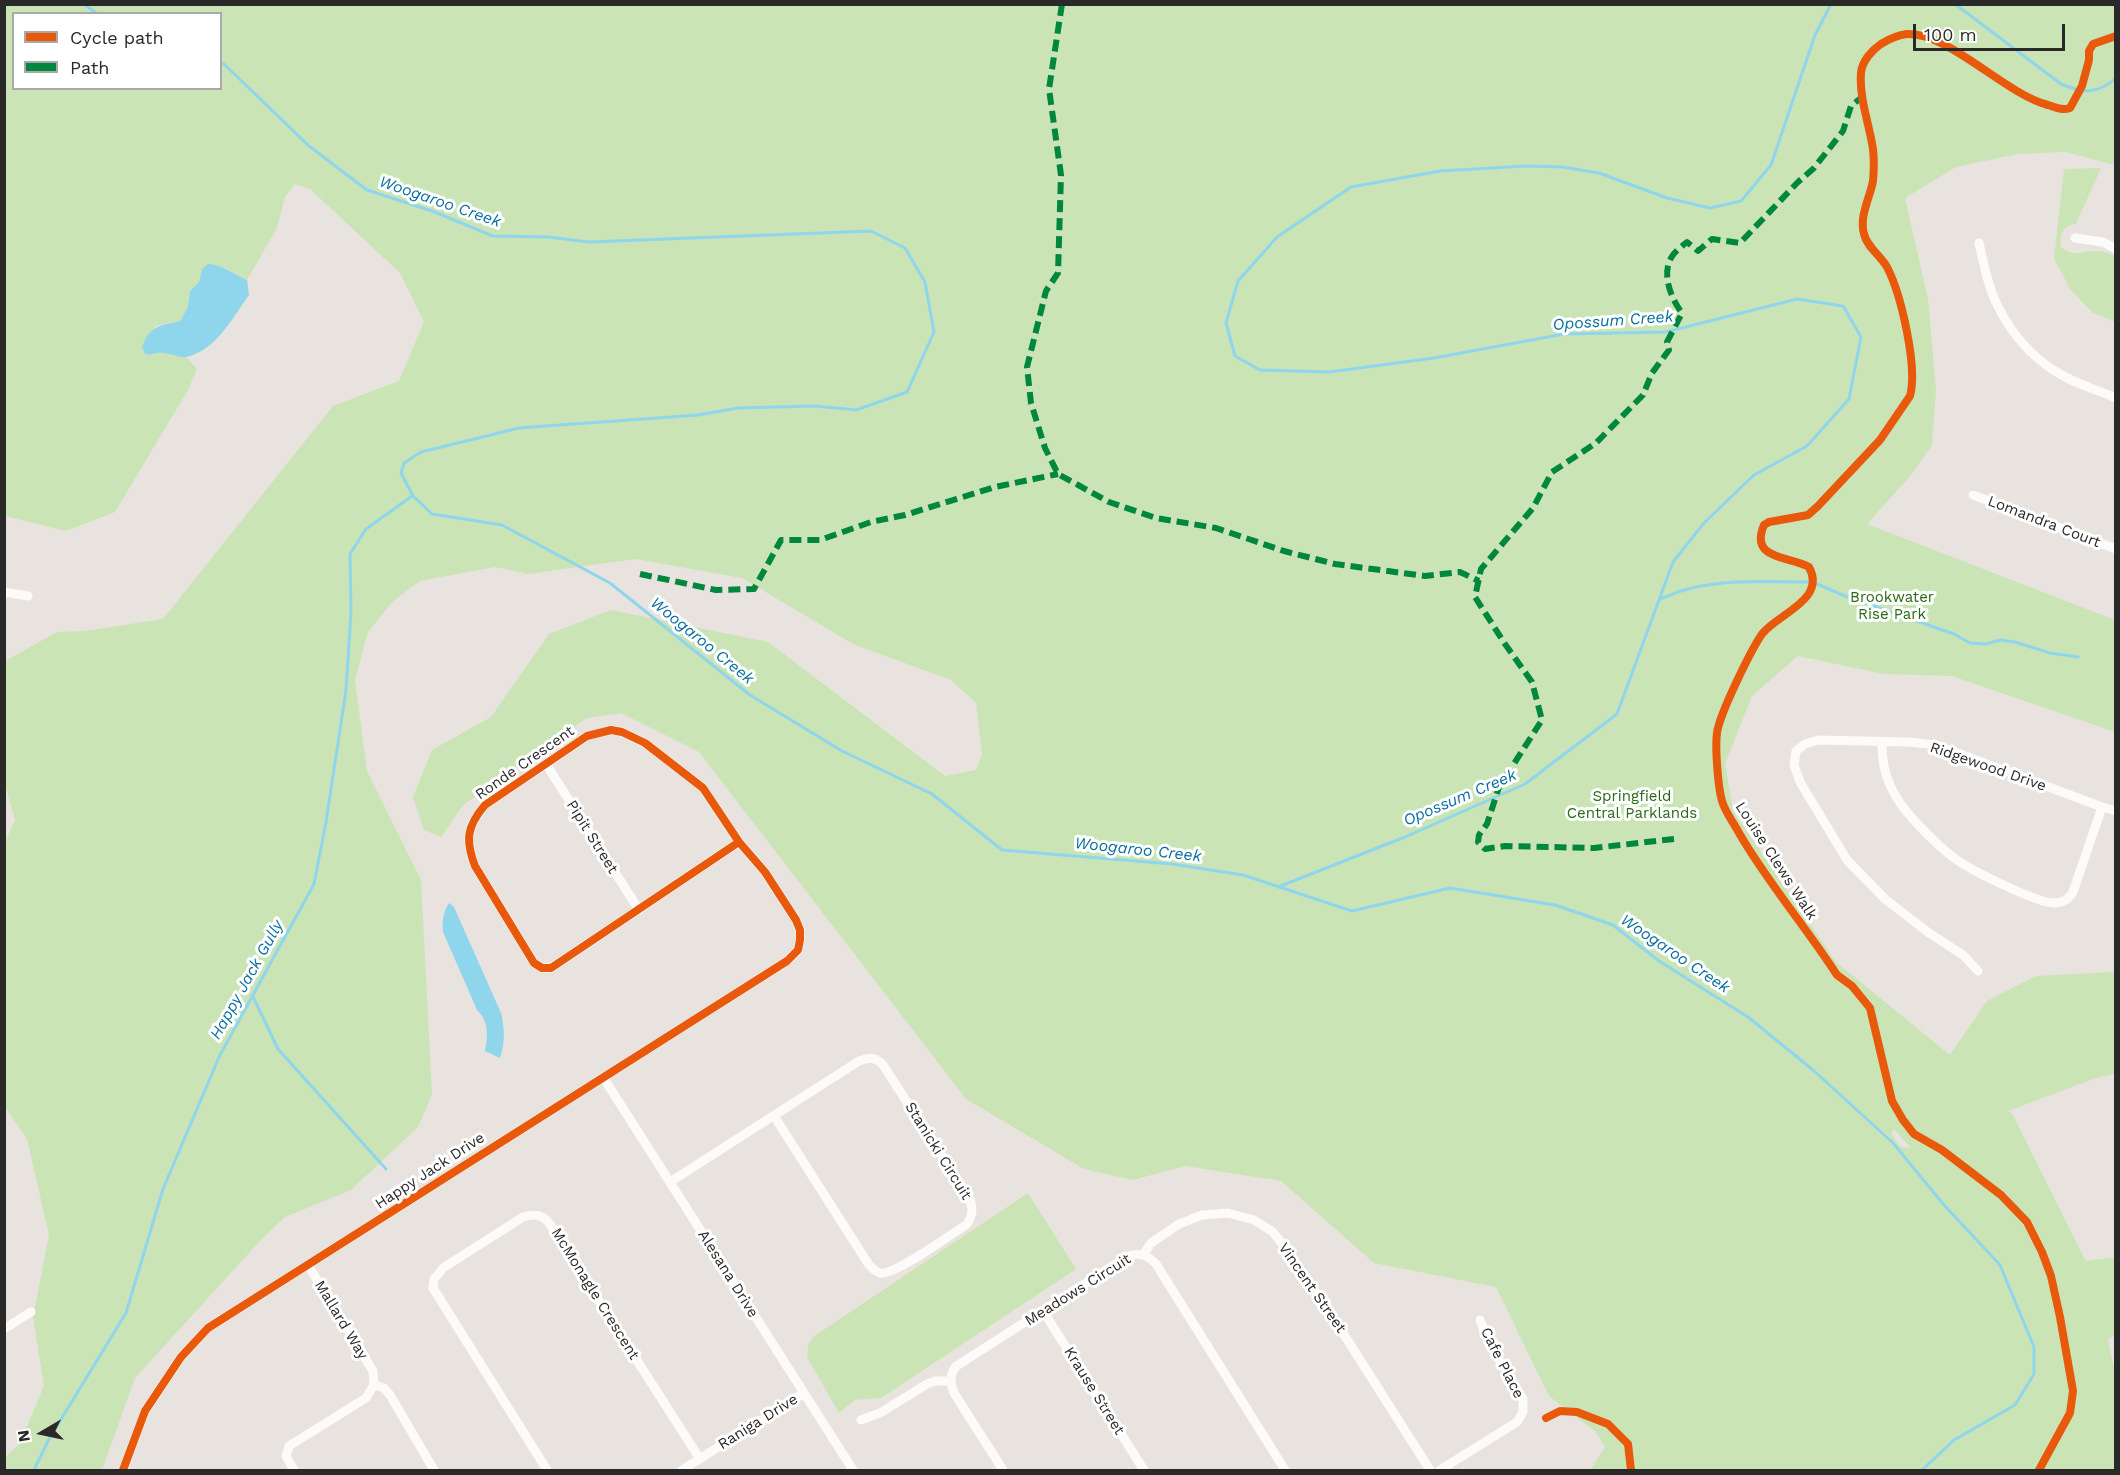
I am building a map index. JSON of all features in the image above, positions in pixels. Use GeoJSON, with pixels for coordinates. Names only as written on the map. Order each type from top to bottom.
{"type":"FeatureCollection","features":[{"type":"Feature","properties":{"kind":"street"},"geometry":{"type":"LineString","coordinates":[[2075,238],[2103,242],[2115,249]]}},
{"type":"Feature","properties":{"kind":"street"},"geometry":{"type":"LineString","coordinates":[[1979,243],[1992,293],[2008,326],[2023,345],[2040,361],[2060,374],[2115,398]]}},
{"type":"Feature","properties":{"kind":"street","name":"Lomandra Court"},"geometry":{"type":"LineString","coordinates":[[1973,495],[2115,549]]}},
{"type":"Feature","properties":{"kind":"street"},"geometry":{"type":"LineString","coordinates":[[4,592],[28,596]]}},
{"type":"Feature","properties":{"kind":"street","name":"Ronde Crescent"},"geometry":{"type":"LineString","coordinates":[[739,842],[551,968],[542,968],[534,963],[475,866],[469,850],[469,835],[475,817],[485,805],[587,736],[611,730],[622,732],[645,743],[703,789],[739,842],[765,872],[796,920],[800,940]]}},
{"type":"Feature","properties":{"kind":"street","name":"Ridgewood Drive"},"geometry":{"type":"LineString","coordinates":[[1978,971],[1963,955],[1929,933],[1885,899],[1847,860],[1800,782],[1794,765],[1797,751],[1804,744],[1818,740],[1909,742],[1936,746],[2115,811]]}},
{"type":"Feature","properties":{"kind":"street"},"geometry":{"type":"LineString","coordinates":[[1882,742],[1882,762],[1896,797],[1930,837],[1955,859],[1983,875],[2049,902],[2064,901],[2073,892],[2102,807]]}},
{"type":"Feature","properties":{"kind":"street","name":"Pipit Street"},"geometry":{"type":"LineString","coordinates":[[546,764],[639,909]]}},
{"type":"Feature","properties":{"kind":"street","name":"Happy Jack Drive"},"geometry":{"type":"LineString","coordinates":[[123,1470],[145,1411],[181,1357],[208,1328],[787,961],[798,950],[800,940]]}},
{"type":"Feature","properties":{"kind":"street","name":"Stanicki Circuit"},"geometry":{"type":"LineString","coordinates":[[670,1182],[859,1061],[871,1058],[878,1060],[970,1199],[973,1213],[970,1219],[966,1225],[895,1270],[880,1273],[874,1270],[774,1116]]}},
{"type":"Feature","properties":{"kind":"street","name":"Alesana Drive"},"geometry":{"type":"LineString","coordinates":[[603,1077],[853,1470]]}},
{"type":"Feature","properties":{"kind":"street","name":"Vincent Street"},"geometry":{"type":"LineString","coordinates":[[1143,1254],[1150,1243],[1179,1224],[1202,1215],[1228,1213],[1254,1220],[1273,1232],[1343,1333],[1430,1470]]}},
{"type":"Feature","properties":{"kind":"street","name":"McMonagle Crescent"},"geometry":{"type":"LineString","coordinates":[[547,1470],[434,1288],[434,1279],[443,1268],[523,1217],[537,1215],[543,1216],[551,1226],[700,1459]]}},
{"type":"Feature","properties":{"kind":"street","name":"Meadows Circuit"},"geometry":{"type":"LineString","coordinates":[[951,1381],[951,1373],[955,1367],[1128,1256],[1143,1254],[1150,1257],[1156,1264],[1286,1470]]}},
{"type":"Feature","properties":{"kind":"street","name":"Mallard Way"},"geometry":{"type":"LineString","coordinates":[[308,1265],[373,1371],[374,1385]]}},
{"type":"Feature","properties":{"kind":"street","name":"Krause Street"},"geometry":{"type":"LineString","coordinates":[[1043,1311],[1144,1470]]}},
{"type":"Feature","properties":{"kind":"street"},"geometry":{"type":"LineString","coordinates":[[4,1329],[31,1312]]}},
{"type":"Feature","properties":{"kind":"street","name":"Cafe Place"},"geometry":{"type":"LineString","coordinates":[[1440,1470],[1517,1422],[1523,1412],[1523,1399],[1490,1345],[1480,1320]]}},
{"type":"Feature","properties":{"kind":"street"},"geometry":{"type":"LineString","coordinates":[[861,1420],[880,1413],[927,1384],[951,1381],[954,1393],[1003,1470]]}},
{"type":"Feature","properties":{"kind":"street"},"geometry":{"type":"LineString","coordinates":[[294,1470],[286,1456],[289,1446],[366,1398],[374,1385],[384,1388],[390,1395],[434,1470]]}},
{"type":"Feature","properties":{"kind":"street","name":"Raniga Drive"},"geometry":{"type":"LineString","coordinates":[[682,1470],[804,1393]]}},
{"type":"Feature","properties":{"kind":"green space"},"geometry":{"type":"Polygon","coordinates":[[[5,5],[2115,5],[2115,165],[2065,152],[2018,154],[1956,167],[1905,198],[1928,299],[1936,390],[1932,445],[1912,474],[1867,524],[2115,620],[2115,732],[1952,676],[1884,674],[1798,656],[1752,696],[1725,764],[1733,811],[1836,962],[1950,1055],[1987,1001],[2036,976],[2115,971],[2115,1074],[2096,1078],[2008,1111],[2013,1115],[2084,1258],[2087,1261],[2115,1257],[2115,1334],[2108,1339],[2115,1374],[2115,1470],[1590,1470],[1605,1447],[1596,1432],[1549,1396],[1496,1287],[1374,1263],[1281,1181],[1185,1166],[1133,1180],[1084,1169],[966,1099],[699,752],[621,713],[587,718],[463,805],[441,837],[424,830],[413,797],[432,750],[491,717],[549,634],[611,610],[768,642],[945,776],[976,770],[982,755],[976,703],[951,680],[853,644],[742,578],[635,559],[528,574],[495,567],[420,581],[393,601],[368,632],[355,680],[367,771],[421,880],[432,1095],[418,1127],[351,1190],[285,1217],[260,1241],[135,1378],[102,1470],[5,1470],[5,1457],[19,1445],[44,1386],[33,1317],[49,1235],[27,1139],[5,1107],[4,844],[15,820],[5,784],[5,661],[57,632],[85,631],[163,619],[333,406],[399,381],[424,322],[400,273],[310,189],[295,184],[285,197],[277,228],[247,280],[226,268],[202,269],[199,282],[190,291],[188,307],[180,321],[155,326],[145,354],[165,353],[186,357],[197,369],[188,390],[115,512],[66,531],[5,516],[5,5]],[[1894,1129],[1891,1133],[1900,1147],[1910,1147],[1894,1129]]]}},
{"type":"Feature","properties":{"kind":"green space"},"geometry":{"type":"Polygon","coordinates":[[[2101,168],[2076,224],[2063,231],[2061,247],[2074,253],[2099,251],[2115,257],[2115,322],[2092,312],[2070,289],[2054,258],[2064,169],[2101,168]]]}},
{"type":"Feature","properties":{"kind":"green space"},"geometry":{"type":"Polygon","coordinates":[[[1028,1193],[1076,1269],[881,1398],[855,1400],[839,1413],[807,1357],[808,1346],[813,1337],[1028,1193]]]}},
{"type":"Feature","properties":{"kind":"water"},"geometry":{"type":"Polygon","coordinates":[[[208,264],[223,267],[247,280],[249,295],[230,323],[207,348],[197,353],[186,357],[166,353],[145,354],[142,347],[152,330],[180,321],[188,307],[190,291],[199,282],[202,269],[208,264]]]}},
{"type":"Feature","properties":{"kind":"water"},"geometry":{"type":"Polygon","coordinates":[[[449,903],[454,907],[501,1013],[504,1036],[500,1058],[485,1051],[486,1024],[477,1010],[443,932],[443,917],[449,903]]]}},
{"type":"Feature","properties":{"kind":"waterway","name":"Woogaroo Creek"},"geometry":{"type":"LineString","coordinates":[[83,4],[95,12]]}},
{"type":"Feature","properties":{"kind":"waterway","name":"Opossum Creek"},"geometry":{"type":"LineString","coordinates":[[1278,887],[1405,837],[1525,784],[1617,714],[1673,562],[1704,523],[1754,475],[1807,446],[1849,399],[1861,337],[1843,306],[1797,299],[1666,332],[1564,334],[1434,358],[1329,372],[1260,370],[1235,356],[1226,323],[1238,281],[1277,237],[1351,187],[1440,171],[1526,166],[1562,167],[1599,173],[1667,198],[1710,208],[1741,201],[1771,165],[1815,35],[1831,4]]}},
{"type":"Feature","properties":{"kind":"waterway","name":"Opossum Creek"},"geometry":{"type":"LineString","coordinates":[[1955,4],[2061,84],[2089,91],[2109,84],[2116,78]]}},
{"type":"Feature","properties":{"kind":"waterway","name":"Woogaroo Creek"},"geometry":{"type":"LineString","coordinates":[[222,64],[309,146],[367,190],[432,211],[493,236],[548,237],[589,242],[871,231],[905,248],[925,282],[934,332],[907,392],[856,410],[815,406],[738,408],[698,415],[519,428],[421,452],[404,463],[401,473],[413,496],[432,514],[502,525],[610,583],[750,695],[842,751],[932,794],[1002,850],[1172,864],[1243,875],[1352,911],[1450,888],[1555,905],[1613,925],[1659,961],[1748,1017],[1813,1070],[1893,1143],[1944,1205],[2000,1265],[2034,1347],[2034,1374],[2015,1405],[1954,1440],[1922,1470]]}},
{"type":"Feature","properties":{"kind":"waterway","name":"Happy Jack Gully"},"geometry":{"type":"LineString","coordinates":[[34,1470],[49,1439],[126,1313],[163,1189],[220,1055],[314,884],[346,690],[351,612],[350,554],[366,529],[412,496]]}},
{"type":"Feature","properties":{"kind":"waterway"},"geometry":{"type":"LineString","coordinates":[[1661,599],[1678,592],[1714,584],[1809,582]]}},
{"type":"Feature","properties":{"kind":"waterway"},"geometry":{"type":"LineString","coordinates":[[1817,584],[1954,634],[1970,643],[1986,644],[2000,640],[2015,642],[2050,653],[2078,657]]}},
{"type":"Feature","properties":{"kind":"waterway"},"geometry":{"type":"LineString","coordinates":[[253,997],[278,1049],[386,1169]]}},
{"type":"Feature","properties":{"kind":"marked path"},"geometry":{"type":"LineString","coordinates":[[1062,4],[1049,89],[1061,175],[1058,273],[1046,291],[1027,367],[1031,403],[1045,448],[1058,474],[1109,502],[1156,518],[1216,528],[1284,551],[1335,564],[1425,576],[1460,572],[1479,581]]}},
{"type":"Feature","properties":{"kind":"marked path"},"geometry":{"type":"LineString","coordinates":[[1674,839],[1594,848],[1505,846],[1485,849],[1478,842],[1479,835],[1487,824],[1499,787],[1542,720],[1532,682],[1475,597],[1481,569],[1533,508],[1552,472],[1596,443],[1643,395],[1652,373],[1669,350],[1667,342],[1682,313],[1671,293],[1667,277],[1669,262],[1677,250],[1687,242],[1698,251],[1712,239],[1740,243],[1814,168],[1843,131],[1851,106],[1862,97]]}},
{"type":"Feature","properties":{"kind":"marked path"},"geometry":{"type":"LineString","coordinates":[[640,574],[716,590],[754,589],[781,540],[820,540],[871,522],[905,515],[995,487],[1058,474]]}},
{"type":"Feature","properties":{"kind":"cycle path","name":"Louise Clews Walk"},"geometry":{"type":"LineString","coordinates":[[2039,1470],[2070,1413],[2073,1391],[2051,1276],[2042,1252],[2027,1222],[2001,1195],[1942,1150],[1914,1134],[1903,1120],[1892,1101],[1870,1008],[1852,986],[1837,975],[1762,870],[1725,809],[1719,787],[1716,740],[1719,724],[1729,698],[1762,634],[1798,605],[1811,589],[1813,579],[1809,567],[1766,551],[1762,545],[1761,536],[1764,525],[1769,522],[1808,515],[1880,440],[1910,396],[1912,367],[1907,331],[1898,294],[1887,267],[1868,243],[1863,227],[1874,169],[1873,149],[1861,92],[1861,73],[1865,60],[1878,46],[1894,37],[1907,34],[1923,36],[1958,53],[2031,99],[2056,108],[2067,109],[2070,108],[2082,86],[2089,51],[2093,44],[2116,36]]}},
{"type":"Feature","properties":{"kind":"cycle path"},"geometry":{"type":"LineString","coordinates":[[123,1470],[145,1411],[181,1357],[208,1328],[787,961],[798,950],[800,930],[796,920],[765,872],[739,842],[703,788],[645,743],[622,732],[611,730],[587,736],[485,805],[474,820],[469,834],[475,866],[534,963],[542,968],[551,968],[739,842]]}},
{"type":"Feature","properties":{"kind":"cycle path"},"geometry":{"type":"LineString","coordinates":[[1546,1418],[1560,1411],[1577,1412],[1608,1424],[1628,1444],[1631,1470]]}},
{"type":"Feature","properties":{"kind":"park label","name":"Brookwater Rise Park"},"geometry":{"type":"Point","coordinates":[1892,606]}},
{"type":"Feature","properties":{"kind":"park label","name":"Springfield Central Parklands"},"geometry":{"type":"Point","coordinates":[1632,806]}}]}
